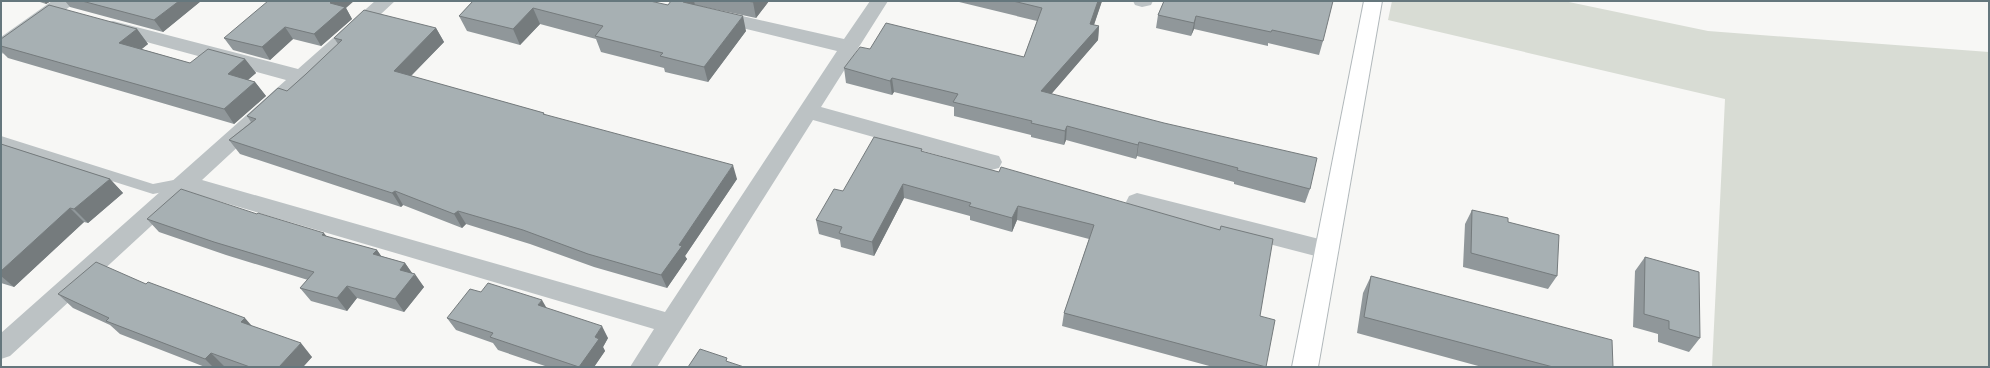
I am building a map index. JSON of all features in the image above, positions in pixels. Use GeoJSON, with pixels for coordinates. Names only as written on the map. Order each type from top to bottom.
{"type":"FeatureCollection","features":[{"type":"Feature","properties":{"kind":"street"},"geometry":{"type":"LineString","coordinates":[[1,348],[386,1]]}},
{"type":"Feature","properties":{"kind":"street"},"geometry":{"type":"LineString","coordinates":[[643,367],[879,1]]}},
{"type":"Feature","properties":{"kind":"street"},"geometry":{"type":"LineString","coordinates":[[1305,367],[1373,1]]}},
{"type":"Feature","properties":{"kind":"street"},"geometry":{"type":"LineString","coordinates":[[1,47],[64,9]]}},
{"type":"Feature","properties":{"kind":"street"},"geometry":{"type":"LineString","coordinates":[[695,12],[850,47]]}},
{"type":"Feature","properties":{"kind":"street"},"geometry":{"type":"LineString","coordinates":[[97,22],[301,78]]}},
{"type":"Feature","properties":{"kind":"street"},"geometry":{"type":"LineString","coordinates":[[809,111],[991,162]]}},
{"type":"Feature","properties":{"kind":"street"},"geometry":{"type":"LineString","coordinates":[[184,183],[672,324]]}},
{"type":"Feature","properties":{"kind":"street"},"geometry":{"type":"LineString","coordinates":[[1137,202],[1326,250]]}},
{"type":"Feature","properties":{"kind":"lane"},"geometry":{"type":"LineString","coordinates":[[1,141],[153,189],[184,183]]}},
{"type":"Feature","properties":{"kind":"shaded area"},"geometry":{"type":"Polygon","coordinates":[[[1392,1],[1564,1],[1708,31],[1989,52],[1989,367],[1712,367],[1725,99],[1388,20],[1392,1]]]}},
{"type":"Feature","properties":{"kind":"building"},"geometry":{"type":"Polygon","coordinates":[[[82,1],[179,1],[154,20],[82,1]]]}},
{"type":"Feature","properties":{"kind":"building"},"geometry":{"type":"Polygon","coordinates":[[[268,1],[332,1],[330,3],[345,7],[314,34],[285,27],[262,47],[224,38],[268,1]]]}},
{"type":"Feature","properties":{"kind":"building"},"geometry":{"type":"Polygon","coordinates":[[[473,1],[650,1],[668,5],[671,1],[683,1],[743,16],[704,67],[660,56],[663,53],[595,36],[603,26],[533,8],[513,29],[459,16],[473,1]]]}},
{"type":"Feature","properties":{"kind":"building"},"geometry":{"type":"Polygon","coordinates":[[[1013,1],[1098,1],[1090,24],[1099,26],[1041,91],[1164,123],[1317,158],[1310,189],[1139,142],[1138,145],[1067,126],[1065,131],[1031,123],[1032,121],[953,102],[958,94],[892,78],[890,81],[844,68],[860,47],[870,49],[886,23],[1024,57],[1042,8],[1013,1]]]}},
{"type":"Feature","properties":{"kind":"building"},"geometry":{"type":"Polygon","coordinates":[[[1164,1],[1333,1],[1323,41],[1272,30],[1271,32],[1196,16],[1194,23],[1158,15],[1164,1]]]}},
{"type":"Feature","properties":{"kind":"building"},"geometry":{"type":"Polygon","coordinates":[[[49,5],[137,29],[119,43],[190,63],[208,49],[245,59],[228,74],[255,82],[224,109],[1,46],[1,39],[49,5]]]}},
{"type":"Feature","properties":{"kind":"building"},"geometry":{"type":"Polygon","coordinates":[[[364,10],[436,28],[394,71],[544,113],[543,114],[733,165],[679,245],[682,246],[661,275],[588,254],[523,230],[458,211],[454,214],[395,191],[392,193],[229,140],[256,119],[247,116],[278,88],[287,91],[342,40],[334,38],[364,10]]]}},
{"type":"Feature","properties":{"kind":"building"},"geometry":{"type":"Polygon","coordinates":[[[874,137],[922,149],[921,151],[999,172],[1001,167],[1220,230],[1221,226],[1273,239],[1260,316],[1275,320],[1266,367],[1064,313],[1094,225],[1018,206],[1012,218],[969,206],[971,203],[903,184],[872,242],[839,233],[842,227],[816,220],[834,189],[843,191],[874,137]]]}},
{"type":"Feature","properties":{"kind":"building"},"geometry":{"type":"Polygon","coordinates":[[[1,144],[110,179],[74,209],[70,208],[1,271],[1,144]]]}},
{"type":"Feature","properties":{"kind":"building"},"geometry":{"type":"Polygon","coordinates":[[[181,189],[257,214],[258,213],[324,233],[322,235],[377,250],[373,254],[405,263],[400,270],[415,274],[395,299],[347,286],[337,298],[300,288],[314,272],[214,242],[147,219],[181,189]]]}},
{"type":"Feature","properties":{"kind":"building"},"geometry":{"type":"Polygon","coordinates":[[[1472,210],[1508,218],[1508,222],[1559,235],[1557,276],[1471,253],[1472,210]]]}},
{"type":"Feature","properties":{"kind":"building"},"geometry":{"type":"Polygon","coordinates":[[[1645,257],[1699,272],[1700,338],[1669,329],[1669,321],[1644,314],[1645,257]]]}},
{"type":"Feature","properties":{"kind":"building"},"geometry":{"type":"Polygon","coordinates":[[[96,262],[146,284],[148,282],[245,318],[241,322],[301,343],[279,367],[250,367],[211,353],[205,359],[106,321],[109,318],[58,294],[96,262]]]}},
{"type":"Feature","properties":{"kind":"building"},"geometry":{"type":"Polygon","coordinates":[[[1371,276],[1612,340],[1613,367],[1553,367],[1364,317],[1371,276]]]}},
{"type":"Feature","properties":{"kind":"building"},"geometry":{"type":"Polygon","coordinates":[[[488,283],[542,300],[538,305],[602,326],[595,337],[599,339],[579,367],[490,337],[493,333],[447,318],[470,289],[481,292],[488,283]]]}},
{"type":"Feature","properties":{"kind":"building"},"geometry":{"type":"Polygon","coordinates":[[[700,349],[727,358],[726,361],[744,367],[688,367],[700,349]]]}}]}
